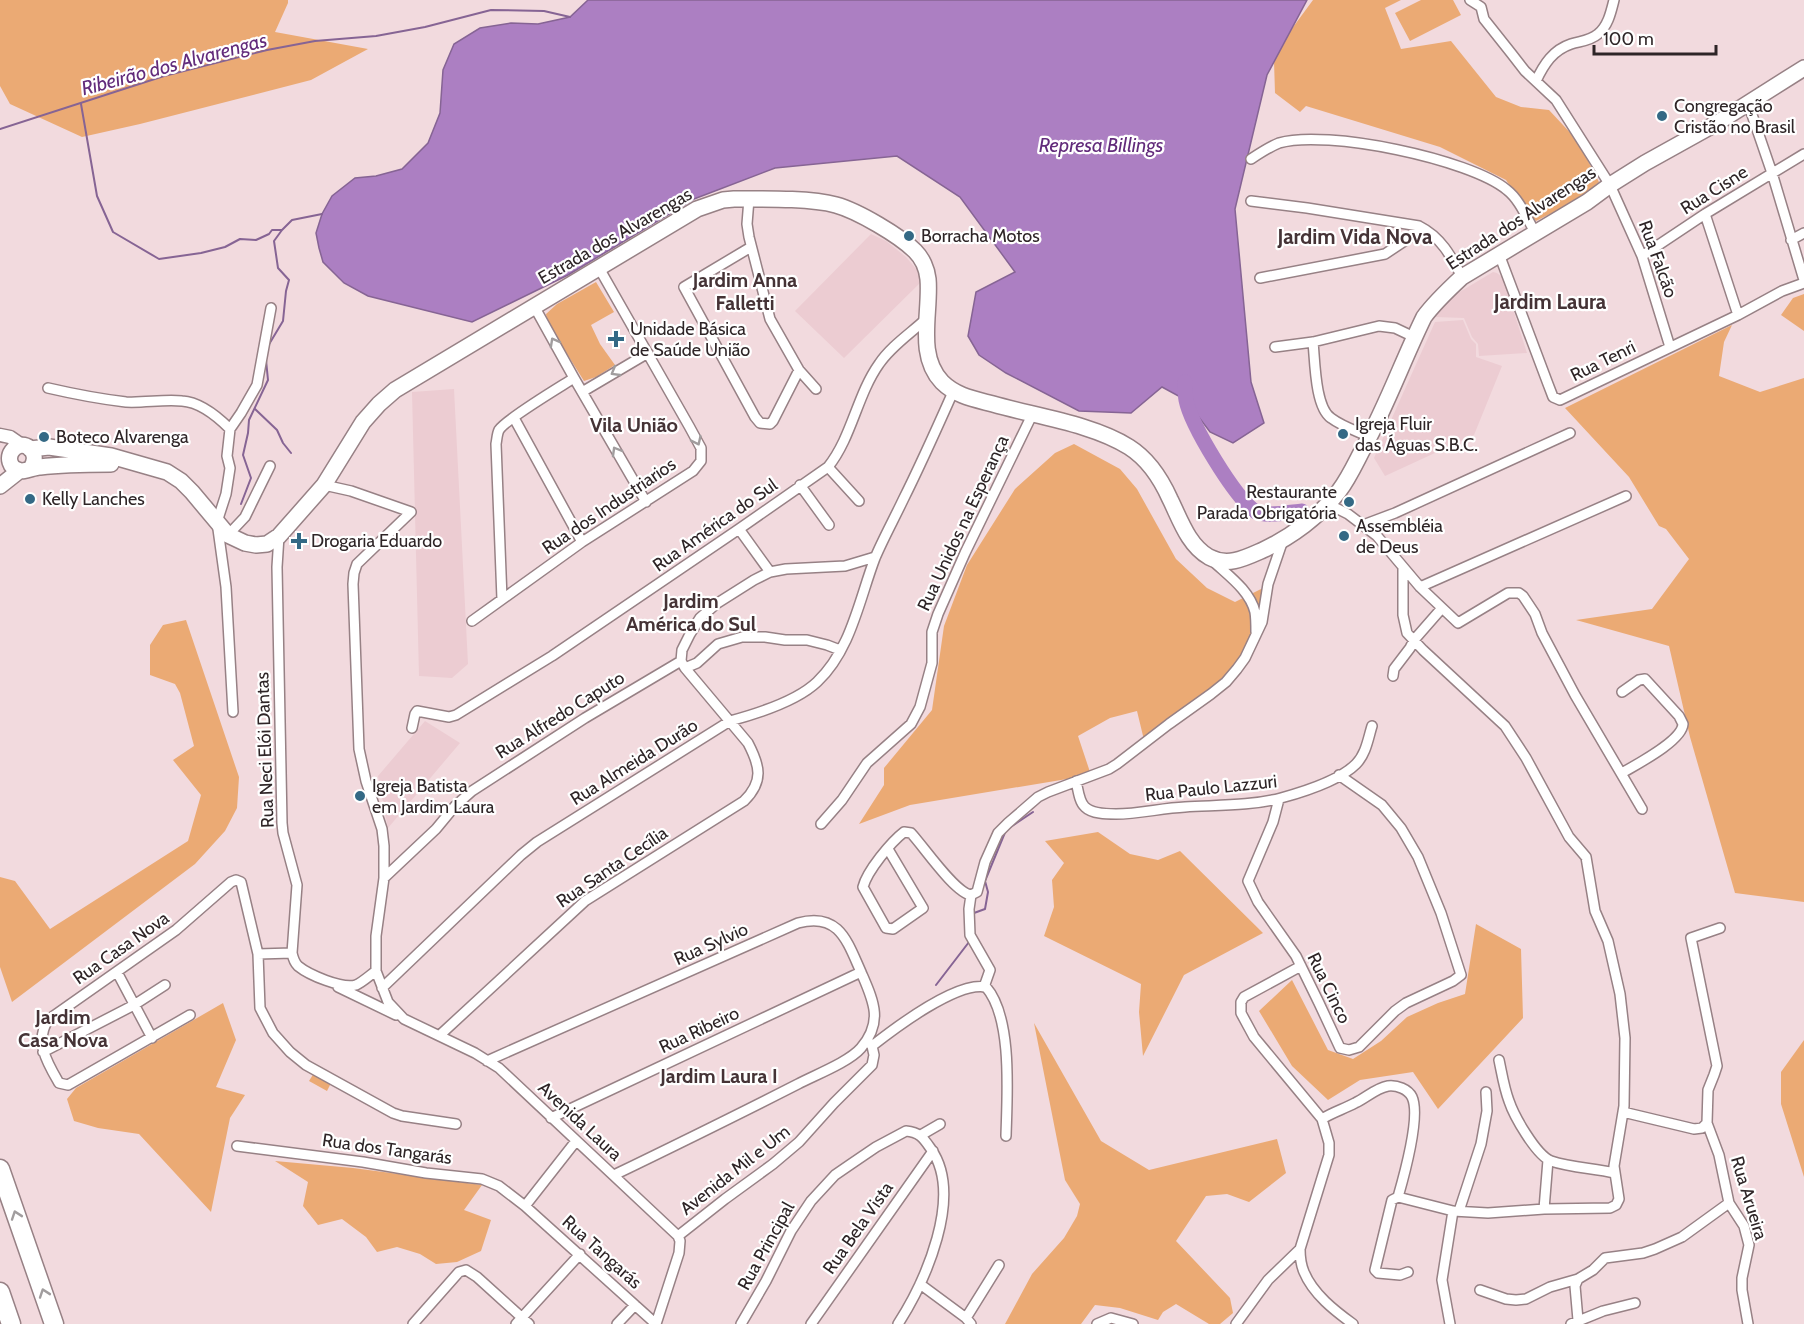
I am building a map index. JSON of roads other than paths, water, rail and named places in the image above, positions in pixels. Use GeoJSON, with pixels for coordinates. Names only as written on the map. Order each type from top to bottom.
{"type":"FeatureCollection","features":[{"type":"Feature","properties":{"kind":"highway"},"geometry":{"type":"LineString","coordinates":[[0,1169],[54,1324]]}},
{"type":"Feature","properties":{"kind":"highway"},"geometry":{"type":"LineString","coordinates":[[0,1292],[11,1324]]}},
{"type":"Feature","properties":{"kind":"main road","name":"Estrada dos Alvarengas"},"geometry":{"type":"LineString","coordinates":[[1207,556],[1232,562],[1242,560],[1283,540],[1328,504],[1347,480],[1370,437],[1424,317],[1436,301],[1462,277],[1804,68]]}},
{"type":"Feature","properties":{"kind":"main road","name":"Estrada dos Alvarengas"},"geometry":{"type":"LineString","coordinates":[[279,536],[324,485],[363,422],[395,390],[698,209],[723,200],[749,199],[834,204],[853,211],[906,243],[916,252],[927,272],[926,319],[929,360],[941,381],[953,392]]}},
{"type":"Feature","properties":{"kind":"main road"},"geometry":{"type":"LineString","coordinates":[[953,392],[1075,425],[1128,447],[1161,481],[1185,531],[1194,544],[1207,556]]}},
{"type":"Feature","properties":{"kind":"main road"},"geometry":{"type":"LineString","coordinates":[[0,486],[18,460],[49,447],[111,456],[167,472],[181,481],[228,535],[235,539],[256,545],[267,544],[279,536]]}},
{"type":"Feature","properties":{"kind":"street","name":"Rua Falcão"},"geometry":{"type":"LineString","coordinates":[[1470,0],[1481,7],[1484,19],[1525,71],[1556,100],[1610,185],[1642,256],[1670,347]]}},
{"type":"Feature","properties":{"kind":"street"},"geometry":{"type":"LineString","coordinates":[[1536,81],[1548,59],[1561,48],[1597,35],[1608,21],[1614,0]]}},
{"type":"Feature","properties":{"kind":"street"},"geometry":{"type":"LineString","coordinates":[[1748,103],[1772,173],[1804,281]]}},
{"type":"Feature","properties":{"kind":"street"},"geometry":{"type":"LineString","coordinates":[[1251,159],[1279,143],[1306,140],[1338,141],[1413,152],[1491,179],[1513,196],[1535,232]]}},
{"type":"Feature","properties":{"kind":"street","name":"Rua Cisne"},"geometry":{"type":"LineString","coordinates":[[1642,256],[1804,154]]}},
{"type":"Feature","properties":{"kind":"street"},"geometry":{"type":"LineString","coordinates":[[749,199],[747,224],[751,247],[770,319],[799,370],[816,390]]}},
{"type":"Feature","properties":{"kind":"street"},"geometry":{"type":"LineString","coordinates":[[1251,201],[1317,209],[1419,226],[1440,241],[1462,277]]}},
{"type":"Feature","properties":{"kind":"street"},"geometry":{"type":"LineString","coordinates":[[1706,214],[1738,315]]}},
{"type":"Feature","properties":{"kind":"street"},"geometry":{"type":"LineString","coordinates":[[1260,278],[1385,254],[1409,238],[1419,226]]}},
{"type":"Feature","properties":{"kind":"street"},"geometry":{"type":"LineString","coordinates":[[1791,240],[1804,233]]}},
{"type":"Feature","properties":{"kind":"street"},"geometry":{"type":"LineString","coordinates":[[751,247],[684,287],[760,423],[770,424],[799,370]]}},
{"type":"Feature","properties":{"kind":"street","name":"Rua Tenri"},"geometry":{"type":"LineString","coordinates":[[1499,254],[1548,384],[1556,399],[1565,398],[1804,281]]}},
{"type":"Feature","properties":{"kind":"street","name":"Rua dos Industriarios"},"geometry":{"type":"LineString","coordinates":[[472,621],[582,542],[693,471],[701,461],[701,448],[690,426],[599,268]]}},
{"type":"Feature","properties":{"kind":"street"},"geometry":{"type":"LineString","coordinates":[[534,306],[646,502]]}},
{"type":"Feature","properties":{"kind":"street"},"geometry":{"type":"LineString","coordinates":[[233,712],[226,587],[217,522],[226,494],[230,468],[227,456],[230,429],[257,385],[271,308]]}},
{"type":"Feature","properties":{"kind":"street","name":"Rua América do Sul"},"geometry":{"type":"LineString","coordinates":[[412,728],[417,711],[449,717],[456,715],[552,656],[828,467],[836,458],[880,363],[926,319]]}},
{"type":"Feature","properties":{"kind":"street"},"geometry":{"type":"LineString","coordinates":[[1275,347],[1313,342],[1379,326],[1395,328],[1414,338]]}},
{"type":"Feature","properties":{"kind":"street"},"geometry":{"type":"LineString","coordinates":[[1313,342],[1319,394],[1325,412],[1335,421],[1370,437]]}},
{"type":"Feature","properties":{"kind":"street"},"geometry":{"type":"LineString","coordinates":[[582,392],[648,353]]}},
{"type":"Feature","properties":{"kind":"street"},"geometry":{"type":"LineString","coordinates":[[502,600],[496,444],[498,432],[501,427],[574,378]]}},
{"type":"Feature","properties":{"kind":"street"},"geometry":{"type":"LineString","coordinates":[[48,388],[130,402],[183,401],[208,411],[230,429]]}},
{"type":"Feature","properties":{"kind":"street","name":"Rua Almeida Durão"},"geometry":{"type":"LineString","coordinates":[[382,988],[537,842],[730,721],[765,712],[816,683],[830,668],[840,650],[856,614],[875,557],[932,441],[953,392]]}},
{"type":"Feature","properties":{"kind":"street","name":"Rua Unidos na Esperança"},"geometry":{"type":"LineString","coordinates":[[821,824],[842,800],[867,763],[911,724],[920,707],[932,663],[932,632],[938,614],[1032,415]]}},
{"type":"Feature","properties":{"kind":"street"},"geometry":{"type":"LineString","coordinates":[[514,418],[582,542]]}},
{"type":"Feature","properties":{"kind":"street"},"geometry":{"type":"LineString","coordinates":[[1363,525],[1395,513],[1570,433]]}},
{"type":"Feature","properties":{"kind":"street"},"geometry":{"type":"LineString","coordinates":[[0,437],[10,437],[18,460]]}},
{"type":"Feature","properties":{"kind":"street"},"geometry":{"type":"LineString","coordinates":[[228,535],[245,517],[270,466]]}},
{"type":"Feature","properties":{"kind":"street"},"geometry":{"type":"LineString","coordinates":[[828,467],[859,501]]}},
{"type":"Feature","properties":{"kind":"street","name":"Avenida Laura"},"geometry":{"type":"LineString","coordinates":[[324,485],[351,491],[411,512],[357,564],[353,584],[359,749],[366,781],[382,829],[384,846],[384,879],[376,936],[376,971],[382,988],[393,1009],[404,1019],[440,1035],[499,1068],[678,1236]]}},
{"type":"Feature","properties":{"kind":"street"},"geometry":{"type":"LineString","coordinates":[[800,485],[829,525]]}},
{"type":"Feature","properties":{"kind":"street"},"geometry":{"type":"LineString","coordinates":[[1419,587],[1626,496]]}},
{"type":"Feature","properties":{"kind":"street"},"geometry":{"type":"LineString","coordinates":[[1328,504],[1363,525],[1388,548],[1419,587],[1458,623],[1508,592],[1519,593],[1523,596],[1535,614],[1542,633],[1575,696],[1642,809]]}},
{"type":"Feature","properties":{"kind":"street"},"geometry":{"type":"LineString","coordinates":[[739,530],[770,572]]}},
{"type":"Feature","properties":{"kind":"street","name":"Rua Neci Elói Dantas"},"geometry":{"type":"LineString","coordinates":[[279,536],[277,567],[282,823],[297,885],[293,957]]}},
{"type":"Feature","properties":{"kind":"street"},"geometry":{"type":"LineString","coordinates":[[888,849],[924,908],[893,929],[886,928],[863,886],[866,878],[888,849],[906,832],[911,833],[952,884],[964,893],[971,895],[977,892],[985,862],[1002,829],[1038,797],[1109,769],[1226,682],[1245,658],[1262,622],[1268,584],[1283,540]]}},
{"type":"Feature","properties":{"kind":"street"},"geometry":{"type":"LineString","coordinates":[[1207,556],[1235,582],[1250,600],[1255,612],[1256,634]]}},
{"type":"Feature","properties":{"kind":"street"},"geometry":{"type":"LineString","coordinates":[[683,664],[682,650],[700,618],[716,604],[770,572],[845,566],[875,557]]}},
{"type":"Feature","properties":{"kind":"street"},"geometry":{"type":"LineString","coordinates":[[1403,568],[1404,626],[1407,633],[1505,726],[1526,758],[1569,837],[1586,857],[1595,911],[1608,941],[1620,994],[1625,1038],[1626,1080],[1614,1166],[1619,1199],[1616,1205],[1610,1208],[1488,1213],[1456,1211],[1398,1197],[1392,1200],[1375,1270],[1378,1273],[1400,1275],[1408,1272]]}},
{"type":"Feature","properties":{"kind":"street"},"geometry":{"type":"LineString","coordinates":[[1393,676],[1394,669],[1414,639],[1442,608]]}},
{"type":"Feature","properties":{"kind":"street","name":"Rua Alfredo Caputo"},"geometry":{"type":"LineString","coordinates":[[384,879],[436,829],[471,791],[585,718],[683,664],[697,663],[718,644],[742,637],[765,637],[807,640],[840,650]]}},
{"type":"Feature","properties":{"kind":"street","name":"Rua Santa Cecília"},"geometry":{"type":"LineString","coordinates":[[440,1035],[585,901],[744,801],[750,795],[758,782],[759,772],[748,743],[683,664]]}},
{"type":"Feature","properties":{"kind":"street"},"geometry":{"type":"LineString","coordinates":[[1622,692],[1639,680],[1645,679],[1679,716],[1683,724],[1680,733],[1668,743],[1622,773]]}},
{"type":"Feature","properties":{"kind":"street","name":"Rua Paulo Lazzuri"},"geometry":{"type":"LineString","coordinates":[[1076,781],[1083,805],[1088,809],[1114,814],[1279,799],[1315,786],[1356,764],[1367,745],[1372,726]]}},
{"type":"Feature","properties":{"kind":"street","name":"Rua Cinco"},"geometry":{"type":"LineString","coordinates":[[1279,799],[1273,822],[1248,881],[1258,902],[1296,956],[1340,1048],[1349,1050],[1359,1047],[1406,1003],[1461,975],[1441,913],[1418,857],[1401,828],[1382,805],[1339,775]]}},
{"type":"Feature","properties":{"kind":"street","name":"Rua Casa Nova"},"geometry":{"type":"LineString","coordinates":[[43,1052],[43,1032],[48,1020],[176,930],[236,880],[241,882],[258,954]]}},
{"type":"Feature","properties":{"kind":"street"},"geometry":{"type":"LineString","coordinates":[[971,895],[969,909],[973,939],[990,970],[985,987],[996,1005],[1005,1049],[1006,1136]]}},
{"type":"Feature","properties":{"kind":"street","name":"Rua Sylvio"},"geometry":{"type":"LineString","coordinates":[[487,1061],[807,921],[829,924],[840,930],[853,952],[871,993],[875,1014],[869,1043]]}},
{"type":"Feature","properties":{"kind":"street","name":"Rua Arueira"},"geometry":{"type":"LineString","coordinates":[[1720,928],[1691,938],[1717,1066],[1708,1090],[1707,1123],[1719,1155],[1729,1203],[1744,1226],[1749,1245],[1742,1284],[1748,1324]]}},
{"type":"Feature","properties":{"kind":"street"},"geometry":{"type":"LineString","coordinates":[[404,1019],[303,969],[297,965],[293,957],[258,954],[260,1008],[273,1033],[290,1052],[306,1065],[393,1113],[456,1124]]}},
{"type":"Feature","properties":{"kind":"street"},"geometry":{"type":"LineString","coordinates":[[1301,966],[1244,997],[1240,1006],[1243,1019],[1254,1037],[1322,1119],[1329,1143],[1329,1155],[1300,1249],[1301,1264],[1308,1280],[1331,1307],[1353,1324]]}},
{"type":"Feature","properties":{"kind":"street"},"geometry":{"type":"LineString","coordinates":[[328,981],[350,986],[356,985],[376,971]]}},
{"type":"Feature","properties":{"kind":"street"},"geometry":{"type":"LineString","coordinates":[[117,972],[152,1038]]}},
{"type":"Feature","properties":{"kind":"street","name":"Rua Ribeiro"},"geometry":{"type":"LineString","coordinates":[[551,1118],[861,972]]}},
{"type":"Feature","properties":{"kind":"street"},"geometry":{"type":"LineString","coordinates":[[165,985],[134,1005],[43,1052],[59,1083],[68,1085],[190,1015]]}},
{"type":"Feature","properties":{"kind":"street"},"geometry":{"type":"LineString","coordinates":[[614,1175],[709,1130],[846,1059],[899,1024],[945,998],[970,988],[985,987]]}},
{"type":"Feature","properties":{"kind":"street","name":"Avenida Mil e Um"},"geometry":{"type":"LineString","coordinates":[[678,1236],[799,1142],[872,1065],[874,1055],[869,1043]]}},
{"type":"Feature","properties":{"kind":"street"},"geometry":{"type":"LineString","coordinates":[[1499,1060],[1509,1101],[1521,1126],[1548,1160],[1574,1167],[1615,1173]]}},
{"type":"Feature","properties":{"kind":"street"},"geometry":{"type":"LineString","coordinates":[[1322,1119],[1381,1088],[1390,1085],[1406,1090],[1412,1097],[1414,1120],[1398,1197]]}},
{"type":"Feature","properties":{"kind":"street"},"geometry":{"type":"LineString","coordinates":[[1450,1324],[1442,1280],[1456,1211],[1481,1144],[1487,1111],[1486,1092]]}},
{"type":"Feature","properties":{"kind":"street"},"geometry":{"type":"LineString","coordinates":[[1623,1112],[1694,1129],[1702,1128],[1707,1123]]}},
{"type":"Feature","properties":{"kind":"street"},"geometry":{"type":"LineString","coordinates":[[898,1324],[912,1303],[939,1233],[944,1184],[935,1155],[921,1135],[940,1124]]}},
{"type":"Feature","properties":{"kind":"street","name":"Rua Principal"},"geometry":{"type":"LineString","coordinates":[[741,1324],[791,1231],[822,1188],[835,1175],[902,1132],[911,1131],[921,1135]]}},
{"type":"Feature","properties":{"kind":"street"},"geometry":{"type":"LineString","coordinates":[[525,1206],[576,1141]]}},
{"type":"Feature","properties":{"kind":"street","name":"Rua dos Tangarás"},"geometry":{"type":"LineString","coordinates":[[237,1146],[482,1179],[499,1186],[525,1206]]}},
{"type":"Feature","properties":{"kind":"street","name":"Rua Bela Vista"},"geometry":{"type":"LineString","coordinates":[[811,1324],[935,1155]]}},
{"type":"Feature","properties":{"kind":"street"},"geometry":{"type":"LineString","coordinates":[[1544,1209],[1548,1160]]}},
{"type":"Feature","properties":{"kind":"street"},"geometry":{"type":"LineString","coordinates":[[1480,1290],[1506,1299],[1526,1299],[1550,1287],[1578,1279],[1593,1270],[1605,1258],[1643,1253],[1682,1237],[1729,1203]]}},
{"type":"Feature","properties":{"kind":"street","name":"Rua Tangarás"},"geometry":{"type":"LineString","coordinates":[[525,1206],[656,1324]]}},
{"type":"Feature","properties":{"kind":"street"},"geometry":{"type":"LineString","coordinates":[[656,1324],[679,1252],[678,1236]]}},
{"type":"Feature","properties":{"kind":"street"},"geometry":{"type":"LineString","coordinates":[[1236,1324],[1268,1280],[1300,1249]]}},
{"type":"Feature","properties":{"kind":"street"},"geometry":{"type":"LineString","coordinates":[[413,1324],[459,1272],[466,1269],[523,1322],[580,1254]]}},
{"type":"Feature","properties":{"kind":"street"},"geometry":{"type":"LineString","coordinates":[[920,1284],[969,1321],[999,1265]]}},
{"type":"Feature","properties":{"kind":"street"},"geometry":{"type":"LineString","coordinates":[[1578,1279],[1575,1286],[1574,1322],[1603,1311],[1635,1303]]}},
{"type":"Feature","properties":{"kind":"street"},"geometry":{"type":"LineString","coordinates":[[617,1324],[635,1305]]}},
{"type":"Feature","properties":{"kind":"street"},"geometry":{"type":"LineString","coordinates":[[1097,1324],[1111,1318],[1133,1324]]}},
{"type":"Feature","properties":{"kind":"water","name":"Represa Billings"},"geometry":{"type":"Polygon","coordinates":[[[588,0],[1307,0],[1267,75],[1235,209],[1251,382],[1264,423],[1233,443],[1210,432],[1186,400],[1162,387],[1131,413],[1079,411],[1006,373],[979,355],[968,336],[976,292],[1015,272],[960,197],[897,156],[775,168],[694,199],[568,275],[472,322],[368,296],[344,283],[323,262],[316,233],[322,214],[332,196],[355,178],[376,176],[402,169],[428,143],[440,113],[443,70],[454,44],[480,28],[511,23],[538,24],[570,17],[588,0]]]}},
{"type":"Feature","properties":{"kind":"waterway","name":"Ribeirão dos Alvarengas"},"geometry":{"type":"LineString","coordinates":[[0,129],[164,76],[267,50],[315,41],[376,36],[425,27],[491,10],[544,11],[570,17]]}},
{"type":"Feature","properties":{"kind":"waterway"},"geometry":{"type":"LineString","coordinates":[[81,104],[97,196],[113,232],[159,259],[201,253],[225,247],[240,239],[256,240],[269,234],[272,230],[282,230],[292,220],[322,214]]}},
{"type":"Feature","properties":{"kind":"waterway"},"geometry":{"type":"LineString","coordinates":[[268,346],[283,321],[289,280],[278,268],[274,241],[282,230]]}},
{"type":"Feature","properties":{"kind":"waterway"},"geometry":{"type":"LineString","coordinates":[[241,504],[251,478],[243,455],[249,420],[268,380],[266,360]]}},
{"type":"Feature","properties":{"kind":"waterway"},"geometry":{"type":"LineString","coordinates":[[1185,382],[1186,400],[1196,426],[1226,477],[1247,504],[1260,513],[1302,511]]}},
{"type":"Feature","properties":{"kind":"waterway"},"geometry":{"type":"LineString","coordinates":[[255,409],[277,430],[291,453]]}},
{"type":"Feature","properties":{"kind":"waterway"},"geometry":{"type":"LineString","coordinates":[[974,923],[974,913],[985,909],[988,892],[985,881],[1006,830],[1033,812]]}},
{"type":"Feature","properties":{"kind":"waterway"},"geometry":{"type":"LineString","coordinates":[[936,985],[969,942]]}},
{"type":"Feature","properties":{"kind":"place","name":"Congregação Cristão no Brasil"},"geometry":{"type":"Point","coordinates":[1662,116]}},
{"type":"Feature","properties":{"kind":"place","name":"Borracha Motos"},"geometry":{"type":"Point","coordinates":[909,236]}},
{"type":"Feature","properties":{"kind":"place","name":"Unidade Básica de Saúde União"},"geometry":{"type":"Point","coordinates":[616,339]}},
{"type":"Feature","properties":{"kind":"place","name":"Igreja Fluir das Águas S.B.C."},"geometry":{"type":"Point","coordinates":[1343,434]}},
{"type":"Feature","properties":{"kind":"place","name":"Boteco Alvarenga"},"geometry":{"type":"Point","coordinates":[44,437]}},
{"type":"Feature","properties":{"kind":"place","name":"Kelly Lanches"},"geometry":{"type":"Point","coordinates":[30,499]}},
{"type":"Feature","properties":{"kind":"place","name":"Restaurante Parada Obrigatória"},"geometry":{"type":"Point","coordinates":[1349,502]}},
{"type":"Feature","properties":{"kind":"place","name":"Assembléia de Deus"},"geometry":{"type":"Point","coordinates":[1344,536]}},
{"type":"Feature","properties":{"kind":"place","name":"Drogaria Eduardo"},"geometry":{"type":"Point","coordinates":[299,541]}},
{"type":"Feature","properties":{"kind":"place","name":"Igreja Batista em Jardim Laura"},"geometry":{"type":"Point","coordinates":[360,796]}},
{"type":"Feature","properties":{"kind":"district","name":"Jardim Vida Nova"},"geometry":{"type":"Point","coordinates":[1355,236]}},
{"type":"Feature","properties":{"kind":"district","name":"Jardim Anna Falletti"},"geometry":{"type":"Point","coordinates":[745,292]}},
{"type":"Feature","properties":{"kind":"district","name":"Jardim Laura"},"geometry":{"type":"Point","coordinates":[1550,301]}},
{"type":"Feature","properties":{"kind":"district","name":"Vila União"},"geometry":{"type":"Point","coordinates":[634,425]}},
{"type":"Feature","properties":{"kind":"district","name":"Jardim América do Sul"},"geometry":{"type":"Point","coordinates":[691,612]}},
{"type":"Feature","properties":{"kind":"district","name":"Jardim Casa Nova"},"geometry":{"type":"Point","coordinates":[63,1028]}},
{"type":"Feature","properties":{"kind":"district","name":"Jardim Laura I"},"geometry":{"type":"Point","coordinates":[719,1076]}}]}
